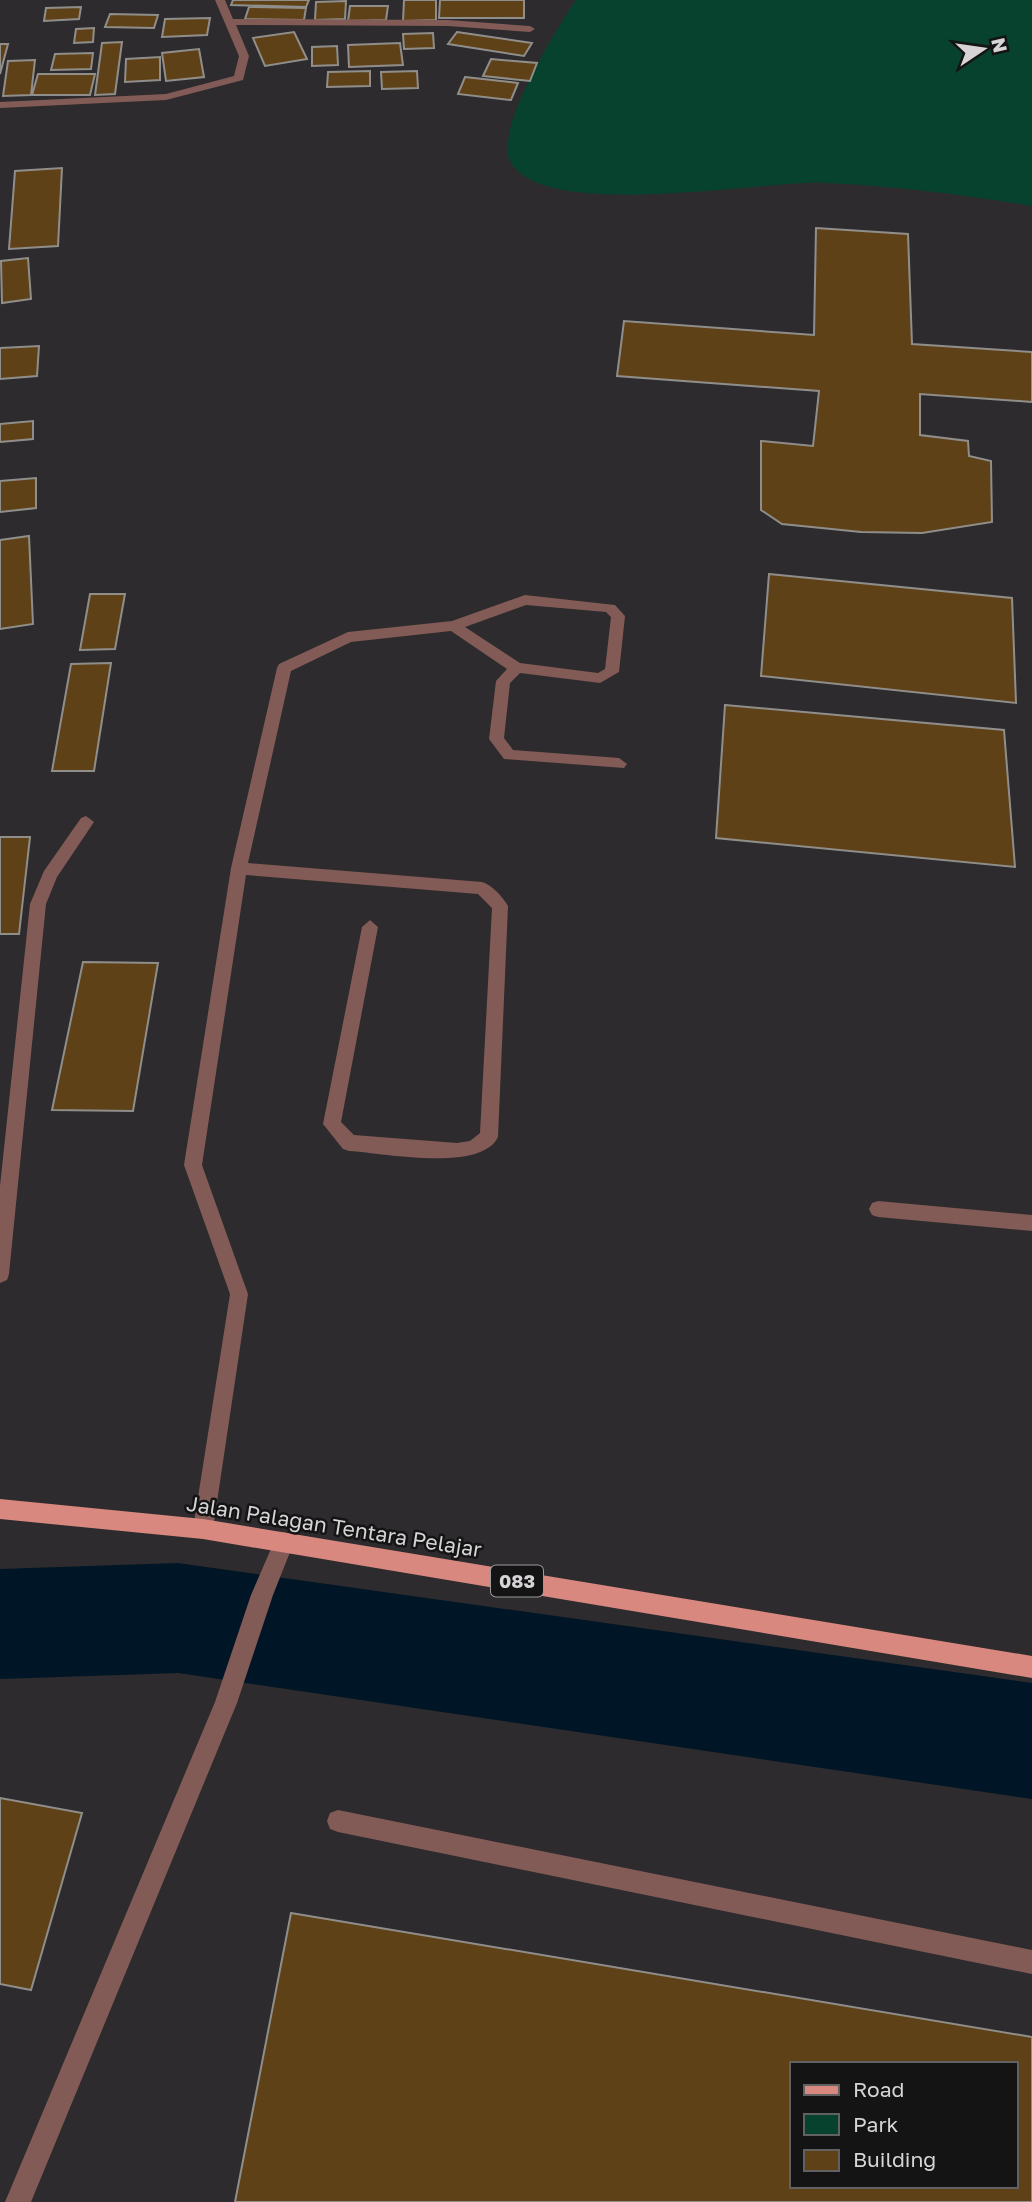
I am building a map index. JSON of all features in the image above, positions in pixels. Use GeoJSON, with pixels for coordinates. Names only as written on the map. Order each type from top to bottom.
{"type":"FeatureCollection","features":[{"type":"Feature","properties":{"kind":"main road","name":"Jalan Palagan Tentara Pelajar"},"geometry":{"type":"LineString","coordinates":[[0,1508],[203,1529],[1032,1667]]}},
{"type":"Feature","properties":{"kind":"street"},"geometry":{"type":"LineString","coordinates":[[0,105],[166,97],[233,80],[241,75],[244,56],[220,0]]}},
{"type":"Feature","properties":{"kind":"street"},"geometry":{"type":"LineString","coordinates":[[229,22],[448,23],[530,29]]}},
{"type":"Feature","properties":{"kind":"street"},"geometry":{"type":"LineString","coordinates":[[203,1529],[239,1294],[193,1165],[239,868],[284,667],[348,637],[453,626],[525,600],[610,608],[617,611],[612,672],[600,678],[517,668],[453,626]]}},
{"type":"Feature","properties":{"kind":"street"},"geometry":{"type":"LineString","coordinates":[[517,668],[503,681],[496,739],[509,755],[619,764]]}},
{"type":"Feature","properties":{"kind":"street"},"geometry":{"type":"LineString","coordinates":[[0,1274],[38,904],[50,875],[86,822]]}},
{"type":"Feature","properties":{"kind":"street"},"geometry":{"type":"LineString","coordinates":[[239,868],[482,888],[500,906],[489,1137],[474,1149],[457,1151],[349,1143],[332,1124],[370,927]]}},
{"type":"Feature","properties":{"kind":"street"},"geometry":{"type":"LineString","coordinates":[[878,1209],[1032,1223]]}},
{"type":"Feature","properties":{"kind":"street"},"geometry":{"type":"LineString","coordinates":[[18,2202],[226,1703],[262,1595],[284,1542]]}},
{"type":"Feature","properties":{"kind":"street"},"geometry":{"type":"LineString","coordinates":[[338,1821],[1032,1962]]}},
{"type":"Feature","properties":{"kind":"green space"},"geometry":{"type":"Polygon","coordinates":[[[576,0],[1032,0],[1032,206],[878,186],[826,183],[658,194],[610,194],[567,191],[532,181],[511,163],[508,148],[510,128],[529,80],[576,0]]]}},
{"type":"Feature","properties":{"kind":"building"},"geometry":{"type":"Polygon","coordinates":[[[233,0],[309,0],[306,7],[231,5],[233,0]]]}},
{"type":"Feature","properties":{"kind":"building"},"geometry":{"type":"Polygon","coordinates":[[[404,0],[436,0],[436,20],[403,21],[404,0]]]}},
{"type":"Feature","properties":{"kind":"building"},"geometry":{"type":"Polygon","coordinates":[[[440,0],[524,0],[524,18],[439,18],[440,0]]]}},
{"type":"Feature","properties":{"kind":"building"},"geometry":{"type":"Polygon","coordinates":[[[346,1],[345,19],[315,20],[316,2],[346,1]]]}},
{"type":"Feature","properties":{"kind":"building"},"geometry":{"type":"Polygon","coordinates":[[[350,6],[388,6],[386,20],[348,21],[350,6]]]}},
{"type":"Feature","properties":{"kind":"building"},"geometry":{"type":"Polygon","coordinates":[[[81,7],[79,19],[44,21],[46,8],[81,7]]]}},
{"type":"Feature","properties":{"kind":"building"},"geometry":{"type":"Polygon","coordinates":[[[249,7],[306,8],[304,20],[245,19],[249,7]]]}},
{"type":"Feature","properties":{"kind":"building"},"geometry":{"type":"Polygon","coordinates":[[[110,14],[158,15],[154,28],[105,27],[110,14]]]}},
{"type":"Feature","properties":{"kind":"building"},"geometry":{"type":"Polygon","coordinates":[[[210,18],[207,35],[162,37],[165,19],[210,18]]]}},
{"type":"Feature","properties":{"kind":"building"},"geometry":{"type":"Polygon","coordinates":[[[94,28],[93,42],[74,43],[76,29],[94,28]]]}},
{"type":"Feature","properties":{"kind":"building"},"geometry":{"type":"Polygon","coordinates":[[[294,32],[307,59],[265,66],[253,38],[294,32]]]}},
{"type":"Feature","properties":{"kind":"building"},"geometry":{"type":"Polygon","coordinates":[[[457,32],[532,43],[524,56],[448,44],[457,32]]]}},
{"type":"Feature","properties":{"kind":"building"},"geometry":{"type":"Polygon","coordinates":[[[433,33],[434,48],[404,49],[403,34],[433,33]]]}},
{"type":"Feature","properties":{"kind":"building"},"geometry":{"type":"Polygon","coordinates":[[[122,42],[115,94],[95,95],[102,43],[122,42]]]}},
{"type":"Feature","properties":{"kind":"building"},"geometry":{"type":"Polygon","coordinates":[[[400,43],[403,65],[349,67],[348,45],[400,43]]]}},
{"type":"Feature","properties":{"kind":"building"},"geometry":{"type":"Polygon","coordinates":[[[0,44],[8,44],[0,74],[0,44]]]}},
{"type":"Feature","properties":{"kind":"building"},"geometry":{"type":"Polygon","coordinates":[[[337,46],[338,65],[312,66],[312,47],[337,46]]]}},
{"type":"Feature","properties":{"kind":"building"},"geometry":{"type":"Polygon","coordinates":[[[199,49],[204,77],[166,81],[162,53],[199,49]]]}},
{"type":"Feature","properties":{"kind":"building"},"geometry":{"type":"Polygon","coordinates":[[[93,53],[91,69],[51,70],[55,54],[93,53]]]}},
{"type":"Feature","properties":{"kind":"building"},"geometry":{"type":"Polygon","coordinates":[[[160,57],[160,80],[125,82],[126,59],[160,57]]]}},
{"type":"Feature","properties":{"kind":"building"},"geometry":{"type":"Polygon","coordinates":[[[491,59],[537,63],[530,81],[483,76],[491,59]]]}},
{"type":"Feature","properties":{"kind":"building"},"geometry":{"type":"Polygon","coordinates":[[[35,60],[31,95],[3,96],[8,61],[35,60]]]}},
{"type":"Feature","properties":{"kind":"building"},"geometry":{"type":"Polygon","coordinates":[[[370,71],[370,86],[327,87],[328,72],[370,71]]]}},
{"type":"Feature","properties":{"kind":"building"},"geometry":{"type":"Polygon","coordinates":[[[417,71],[418,88],[382,89],[381,72],[417,71]]]}},
{"type":"Feature","properties":{"kind":"building"},"geometry":{"type":"Polygon","coordinates":[[[38,74],[95,74],[90,95],[32,95],[38,74]]]}},
{"type":"Feature","properties":{"kind":"building"},"geometry":{"type":"Polygon","coordinates":[[[465,77],[518,83],[511,100],[458,94],[465,77]]]}},
{"type":"Feature","properties":{"kind":"building"},"geometry":{"type":"Polygon","coordinates":[[[62,168],[58,246],[9,249],[15,171],[62,168]]]}},
{"type":"Feature","properties":{"kind":"building"},"geometry":{"type":"Polygon","coordinates":[[[816,228],[908,234],[912,344],[1032,352],[1032,402],[920,394],[920,435],[968,441],[969,456],[991,461],[992,522],[922,533],[861,532],[782,524],[761,510],[761,441],[813,446],[819,391],[617,376],[624,321],[814,335],[816,228]]]}},
{"type":"Feature","properties":{"kind":"building"},"geometry":{"type":"Polygon","coordinates":[[[28,258],[31,299],[2,303],[1,261],[28,258]]]}},
{"type":"Feature","properties":{"kind":"building"},"geometry":{"type":"Polygon","coordinates":[[[39,346],[37,376],[0,379],[0,348],[39,346]]]}},
{"type":"Feature","properties":{"kind":"building"},"geometry":{"type":"Polygon","coordinates":[[[33,421],[33,439],[0,442],[0,424],[33,421]]]}},
{"type":"Feature","properties":{"kind":"building"},"geometry":{"type":"Polygon","coordinates":[[[36,478],[36,508],[0,512],[0,481],[36,478]]]}},
{"type":"Feature","properties":{"kind":"building"},"geometry":{"type":"Polygon","coordinates":[[[29,536],[33,624],[0,629],[0,540],[29,536]]]}},
{"type":"Feature","properties":{"kind":"building"},"geometry":{"type":"Polygon","coordinates":[[[769,574],[1012,598],[1016,703],[761,676],[769,574]]]}},
{"type":"Feature","properties":{"kind":"building"},"geometry":{"type":"Polygon","coordinates":[[[90,594],[125,594],[115,649],[80,650],[90,594]]]}},
{"type":"Feature","properties":{"kind":"building"},"geometry":{"type":"Polygon","coordinates":[[[111,663],[94,771],[52,771],[71,664],[111,663]]]}},
{"type":"Feature","properties":{"kind":"building"},"geometry":{"type":"Polygon","coordinates":[[[725,705],[1004,730],[1015,867],[716,838],[725,705]]]}},
{"type":"Feature","properties":{"kind":"building"},"geometry":{"type":"Polygon","coordinates":[[[0,837],[30,837],[19,934],[0,934],[0,837]]]}},
{"type":"Feature","properties":{"kind":"building"},"geometry":{"type":"Polygon","coordinates":[[[83,962],[158,963],[133,1111],[52,1110],[83,962]]]}},
{"type":"Feature","properties":{"kind":"building"},"geometry":{"type":"Polygon","coordinates":[[[0,1798],[82,1813],[31,1990],[0,1984],[0,1798]]]}},
{"type":"Feature","properties":{"kind":"building"},"geometry":{"type":"Polygon","coordinates":[[[291,1913],[1032,2037],[1032,2202],[235,2202],[291,1913]]]}},
{"type":"Feature","properties":{"kind":"waterway"},"geometry":{"type":"LineString","coordinates":[[0,1624],[178,1618],[1032,1741]]}}]}
